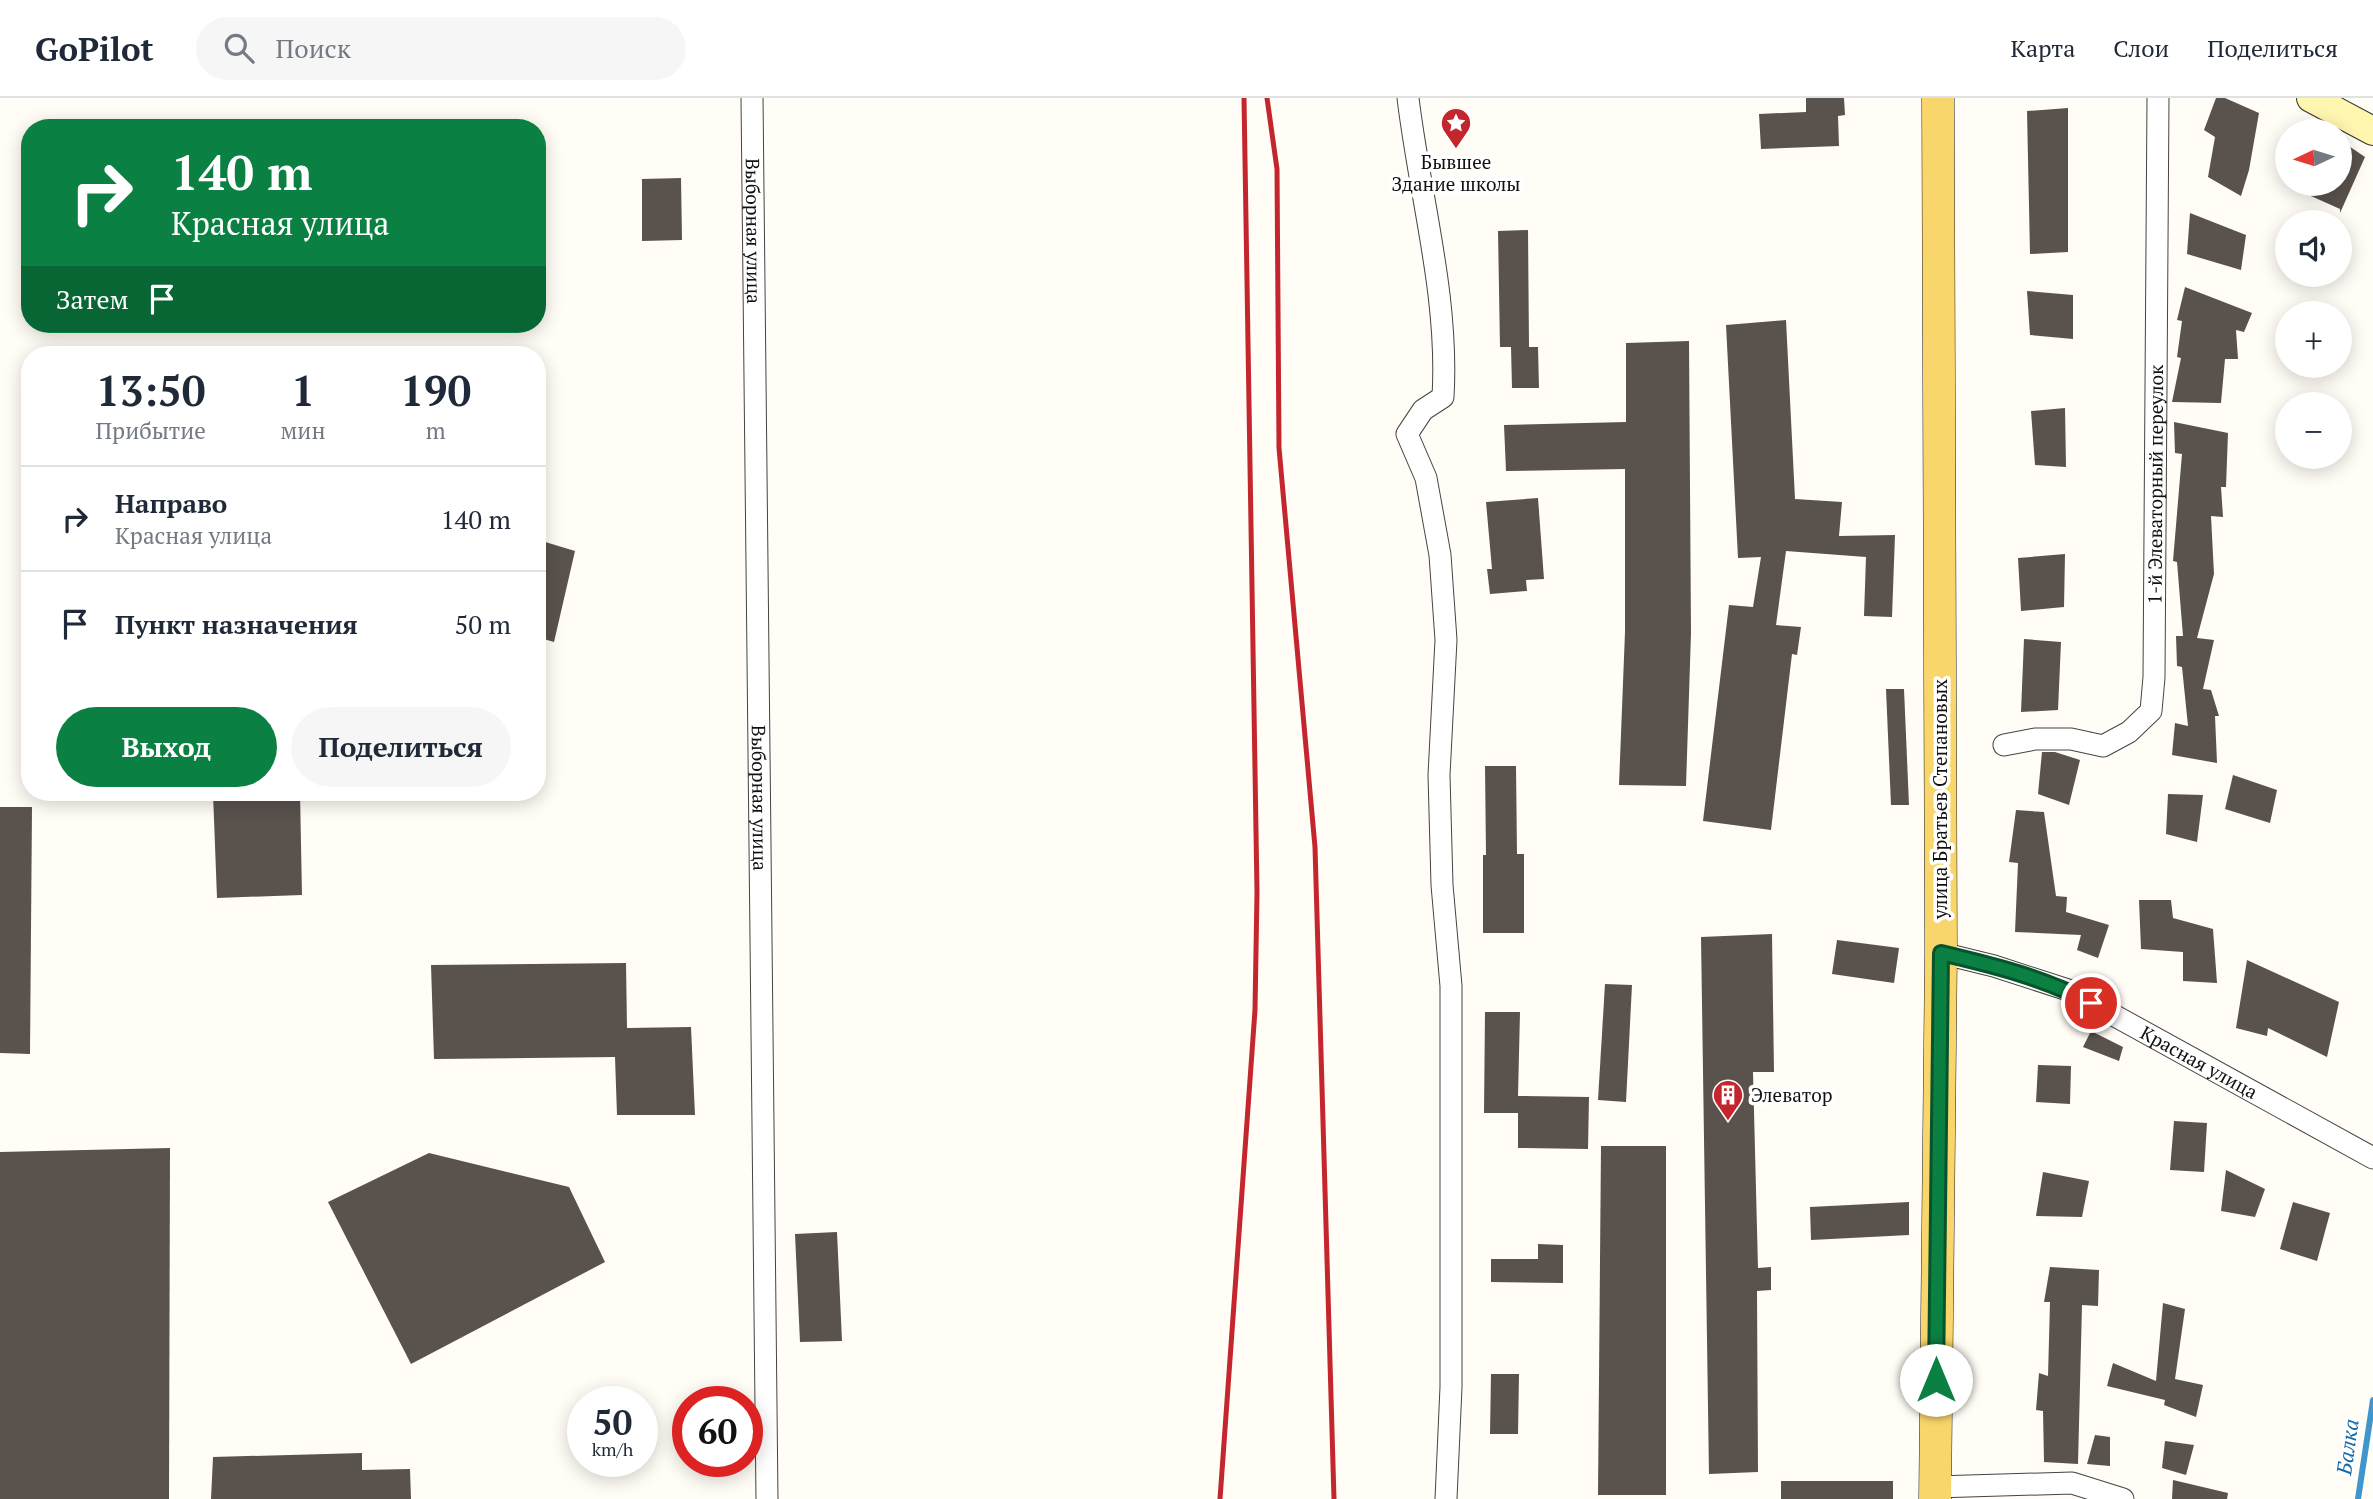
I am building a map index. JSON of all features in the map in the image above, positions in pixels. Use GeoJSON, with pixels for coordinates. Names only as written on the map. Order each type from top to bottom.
{"type":"FeatureCollection","features":[{"type":"Feature","properties":{"kind":"main road","name":"улица Братьев Степановых"},"geometry":{"type":"LineString","coordinates":[[1935,1493],[1941,953],[1938,98]]}},
{"type":"Feature","properties":{"kind":"main road"},"geometry":{"type":"LineString","coordinates":[[2311,98],[2373,131]]}},
{"type":"Feature","properties":{"kind":"street","name":"Выборная улица"},"geometry":{"type":"LineString","coordinates":[[752,98],[768,1499]]}},
{"type":"Feature","properties":{"kind":"street"},"geometry":{"type":"LineString","coordinates":[[1408,98],[1429,216],[1445,360],[1443,397],[1423,410],[1407,434],[1426,478],[1440,555],[1446,640],[1438,775],[1451,986],[1451,1387],[1446,1499]]}},
{"type":"Feature","properties":{"kind":"street","name":"1-й Элеваторный переулок"},"geometry":{"type":"LineString","coordinates":[[2004,745],[2035,739],[2071,739],[2103,746],[2129,732],[2151,711],[2154,677],[2158,98]]}},
{"type":"Feature","properties":{"kind":"street","name":"Красная улица"},"geometry":{"type":"LineString","coordinates":[[1941,953],[1994,966],[2068,990],[2373,1158]]}},
{"type":"Feature","properties":{"kind":"street"},"geometry":{"type":"LineString","coordinates":[[1935,1493],[2071,1483],[2123,1499]]}},
{"type":"Feature","properties":{"kind":"building"},"geometry":{"type":"Polygon","coordinates":[[[1806,98],[1844,98],[1845,115],[1838,116],[1839,146],[1761,149],[1759,114],[1806,112],[1806,98]]]}},
{"type":"Feature","properties":{"kind":"building"},"geometry":{"type":"Polygon","coordinates":[[[2216,98],[2225,98],[2259,113],[2249,170],[2241,196],[2208,177],[2215,137],[2204,130],[2216,98]]]}},
{"type":"Feature","properties":{"kind":"building"},"geometry":{"type":"Polygon","coordinates":[[[2068,108],[2068,252],[2030,254],[2027,111],[2068,108]]]}},
{"type":"Feature","properties":{"kind":"building"},"geometry":{"type":"Polygon","coordinates":[[[2352,148],[2365,157],[2352,186],[2352,148]]]}},
{"type":"Feature","properties":{"kind":"building"},"geometry":{"type":"Polygon","coordinates":[[[681,178],[682,240],[642,241],[642,179],[681,178]]]}},
{"type":"Feature","properties":{"kind":"building"},"geometry":{"type":"Polygon","coordinates":[[[2311,196],[2348,196],[2340,209],[2311,196]]]}},
{"type":"Feature","properties":{"kind":"building"},"geometry":{"type":"Polygon","coordinates":[[[2190,213],[2246,235],[2241,270],[2187,254],[2190,213]]]}},
{"type":"Feature","properties":{"kind":"building"},"geometry":{"type":"Polygon","coordinates":[[[1528,230],[1529,347],[1538,347],[1539,388],[1512,388],[1511,347],[1500,347],[1498,231],[1528,230]]]}},
{"type":"Feature","properties":{"kind":"building"},"geometry":{"type":"Polygon","coordinates":[[[2185,287],[2252,313],[2244,332],[2236,330],[2238,359],[2225,359],[2221,403],[2172,402],[2181,358],[2177,357],[2182,321],[2177,320],[2185,287]]]}},
{"type":"Feature","properties":{"kind":"building"},"geometry":{"type":"Polygon","coordinates":[[[2027,291],[2073,295],[2073,339],[2030,335],[2027,291]]]}},
{"type":"Feature","properties":{"kind":"building"},"geometry":{"type":"Polygon","coordinates":[[[1786,320],[1795,499],[1842,502],[1839,536],[1895,535],[1892,617],[1864,616],[1866,557],[1786,551],[1776,625],[1801,627],[1797,655],[1792,654],[1771,830],[1703,821],[1729,605],[1753,607],[1761,557],[1738,558],[1726,325],[1786,320]]]}},
{"type":"Feature","properties":{"kind":"building"},"geometry":{"type":"Polygon","coordinates":[[[1689,341],[1691,633],[1686,786],[1619,785],[1625,632],[1625,469],[1506,471],[1504,425],[1626,422],[1626,343],[1689,341]]]}},
{"type":"Feature","properties":{"kind":"building"},"geometry":{"type":"Polygon","coordinates":[[[2065,408],[2066,467],[2035,465],[2031,411],[2065,408]]]}},
{"type":"Feature","properties":{"kind":"building"},"geometry":{"type":"Polygon","coordinates":[[[2174,422],[2228,433],[2226,487],[2221,487],[2223,517],[2211,516],[2214,574],[2197,638],[2214,640],[2203,689],[2211,690],[2219,716],[2215,716],[2217,763],[2172,755],[2175,723],[2188,726],[2182,667],[2177,666],[2176,636],[2183,636],[2177,562],[2173,561],[2182,454],[2175,453],[2174,422]]]}},
{"type":"Feature","properties":{"kind":"building"},"geometry":{"type":"Polygon","coordinates":[[[1538,498],[1544,579],[1526,580],[1527,591],[1490,594],[1487,569],[1492,569],[1486,502],[1538,498]]]}},
{"type":"Feature","properties":{"kind":"building"},"geometry":{"type":"Polygon","coordinates":[[[546,542],[575,551],[554,642],[546,640],[546,542]]]}},
{"type":"Feature","properties":{"kind":"building"},"geometry":{"type":"Polygon","coordinates":[[[2065,554],[2064,607],[2021,611],[2018,558],[2065,554]]]}},
{"type":"Feature","properties":{"kind":"building"},"geometry":{"type":"Polygon","coordinates":[[[2024,639],[2061,642],[2058,710],[2021,712],[2024,639]]]}},
{"type":"Feature","properties":{"kind":"building"},"geometry":{"type":"Polygon","coordinates":[[[1886,689],[1904,689],[1909,805],[1891,805],[1886,689]]]}},
{"type":"Feature","properties":{"kind":"building"},"geometry":{"type":"Polygon","coordinates":[[[2042,752],[2055,752],[2080,760],[2069,805],[2038,794],[2042,752]]]}},
{"type":"Feature","properties":{"kind":"building"},"geometry":{"type":"Polygon","coordinates":[[[1485,766],[1516,766],[1517,854],[1524,854],[1524,933],[1483,933],[1485,766]]]}},
{"type":"Feature","properties":{"kind":"building"},"geometry":{"type":"Polygon","coordinates":[[[2233,775],[2277,790],[2270,823],[2225,809],[2233,775]]]}},
{"type":"Feature","properties":{"kind":"building"},"geometry":{"type":"Polygon","coordinates":[[[2168,794],[2203,795],[2197,842],[2166,834],[2168,794]]]}},
{"type":"Feature","properties":{"kind":"building"},"geometry":{"type":"Polygon","coordinates":[[[213,801],[300,801],[302,895],[217,898],[213,801]]]}},
{"type":"Feature","properties":{"kind":"building"},"geometry":{"type":"Polygon","coordinates":[[[0,807],[32,807],[30,1054],[0,1053],[0,807]]]}},
{"type":"Feature","properties":{"kind":"building"},"geometry":{"type":"Polygon","coordinates":[[[2016,810],[2044,812],[2056,896],[2067,897],[2066,912],[2109,925],[2098,958],[2077,950],[2081,935],[2015,932],[2018,863],[2009,862],[2016,810]]]}},
{"type":"Feature","properties":{"kind":"building"},"geometry":{"type":"Polygon","coordinates":[[[2139,900],[2171,900],[2173,918],[2213,929],[2217,983],[2183,981],[2183,952],[2141,949],[2139,900]]]}},
{"type":"Feature","properties":{"kind":"building"},"geometry":{"type":"Polygon","coordinates":[[[1772,934],[1774,1072],[1753,1072],[1758,1268],[1771,1267],[1771,1290],[1757,1291],[1758,1472],[1709,1474],[1701,937],[1772,934]]]}},
{"type":"Feature","properties":{"kind":"building"},"geometry":{"type":"Polygon","coordinates":[[[1837,940],[1899,948],[1894,983],[1832,974],[1837,940]]]}},
{"type":"Feature","properties":{"kind":"building"},"geometry":{"type":"Polygon","coordinates":[[[2247,960],[2339,1002],[2327,1057],[2268,1028],[2267,1036],[2236,1028],[2247,960]]]}},
{"type":"Feature","properties":{"kind":"building"},"geometry":{"type":"Polygon","coordinates":[[[626,963],[627,1028],[691,1027],[695,1115],[617,1115],[615,1057],[434,1059],[431,965],[626,963]]]}},
{"type":"Feature","properties":{"kind":"building"},"geometry":{"type":"Polygon","coordinates":[[[1605,984],[1632,985],[1626,1102],[1598,1100],[1605,984]]]}},
{"type":"Feature","properties":{"kind":"building"},"geometry":{"type":"Polygon","coordinates":[[[1485,1012],[1520,1012],[1518,1096],[1589,1097],[1588,1149],[1518,1148],[1518,1113],[1484,1113],[1485,1012]]]}},
{"type":"Feature","properties":{"kind":"building"},"geometry":{"type":"Polygon","coordinates":[[[2091,1031],[2123,1047],[2119,1061],[2083,1047],[2091,1031]]]}},
{"type":"Feature","properties":{"kind":"building"},"geometry":{"type":"Polygon","coordinates":[[[2038,1065],[2071,1066],[2070,1104],[2036,1102],[2038,1065]]]}},
{"type":"Feature","properties":{"kind":"building"},"geometry":{"type":"Polygon","coordinates":[[[2174,1121],[2207,1123],[2204,1172],[2170,1170],[2174,1121]]]}},
{"type":"Feature","properties":{"kind":"building"},"geometry":{"type":"Polygon","coordinates":[[[1601,1146],[1666,1146],[1666,1495],[1598,1495],[1601,1146]]]}},
{"type":"Feature","properties":{"kind":"building"},"geometry":{"type":"Polygon","coordinates":[[[170,1148],[169,1499],[0,1499],[0,1152],[170,1148]]]}},
{"type":"Feature","properties":{"kind":"building"},"geometry":{"type":"Polygon","coordinates":[[[429,1153],[569,1187],[605,1262],[411,1364],[328,1202],[429,1153]]]}},
{"type":"Feature","properties":{"kind":"building"},"geometry":{"type":"Polygon","coordinates":[[[2226,1170],[2265,1189],[2255,1217],[2221,1211],[2226,1170]]]}},
{"type":"Feature","properties":{"kind":"building"},"geometry":{"type":"Polygon","coordinates":[[[2043,1172],[2089,1181],[2082,1217],[2036,1216],[2043,1172]]]}},
{"type":"Feature","properties":{"kind":"building"},"geometry":{"type":"Polygon","coordinates":[[[1909,1202],[1909,1235],[1811,1240],[1810,1207],[1909,1202]]]}},
{"type":"Feature","properties":{"kind":"building"},"geometry":{"type":"Polygon","coordinates":[[[2293,1202],[2330,1213],[2317,1261],[2280,1249],[2293,1202]]]}},
{"type":"Feature","properties":{"kind":"building"},"geometry":{"type":"Polygon","coordinates":[[[837,1232],[842,1341],[800,1342],[795,1234],[837,1232]]]}},
{"type":"Feature","properties":{"kind":"building"},"geometry":{"type":"Polygon","coordinates":[[[1538,1244],[1563,1245],[1563,1283],[1491,1282],[1491,1259],[1538,1259],[1538,1244]]]}},
{"type":"Feature","properties":{"kind":"building"},"geometry":{"type":"Polygon","coordinates":[[[2050,1267],[2099,1270],[2098,1306],[2082,1305],[2078,1464],[2044,1462],[2043,1411],[2036,1410],[2039,1373],[2048,1376],[2050,1302],[2044,1302],[2050,1267]]]}},
{"type":"Feature","properties":{"kind":"building"},"geometry":{"type":"Polygon","coordinates":[[[2163,1303],[2185,1309],[2175,1379],[2203,1385],[2196,1417],[2164,1405],[2165,1400],[2107,1386],[2113,1363],[2156,1381],[2163,1303]]]}},
{"type":"Feature","properties":{"kind":"building"},"geometry":{"type":"Polygon","coordinates":[[[1491,1374],[1519,1374],[1518,1434],[1490,1434],[1491,1374]]]}},
{"type":"Feature","properties":{"kind":"building"},"geometry":{"type":"Polygon","coordinates":[[[2095,1435],[2110,1437],[2110,1466],[2087,1464],[2095,1435]]]}},
{"type":"Feature","properties":{"kind":"building"},"geometry":{"type":"Polygon","coordinates":[[[2165,1441],[2194,1445],[2186,1475],[2162,1468],[2165,1441]]]}},
{"type":"Feature","properties":{"kind":"building"},"geometry":{"type":"Polygon","coordinates":[[[362,1453],[362,1470],[410,1469],[411,1499],[211,1499],[213,1457],[362,1453]]]}},
{"type":"Feature","properties":{"kind":"building"},"geometry":{"type":"Polygon","coordinates":[[[2173,1480],[2228,1493],[2227,1499],[2172,1499],[2173,1480]]]}},
{"type":"Feature","properties":{"kind":"building"},"geometry":{"type":"Polygon","coordinates":[[[1781,1481],[1893,1481],[1893,1499],[1781,1499],[1781,1481]]]}},
{"type":"Feature","properties":{"kind":"waterway","name":"Балка"},"geometry":{"type":"LineString","coordinates":[[2358,1499],[2373,1400]]}},
{"type":"Feature","properties":{"kind":"railway"},"geometry":{"type":"LineString","coordinates":[[1220,1499],[1255,1010],[1257,892],[1244,98]]}},
{"type":"Feature","properties":{"kind":"railway"},"geometry":{"type":"LineString","coordinates":[[1267,98],[1277,169],[1279,448],[1315,847],[1334,1499]]}},
{"type":"Feature","properties":{"kind":"place","name":"Бывшее Здание школы"},"geometry":{"type":"Point","coordinates":[1456,150]}},
{"type":"Feature","properties":{"kind":"place","name":"Элеватор"},"geometry":{"type":"Point","coordinates":[1728,1122]}},
{"type":"Feature","properties":{"kind":"route"},"geometry":{"type":"LineString","coordinates":[[1936,1380],[1941,953],[1994,966],[2068,990],[2091,1003]]}}]}
